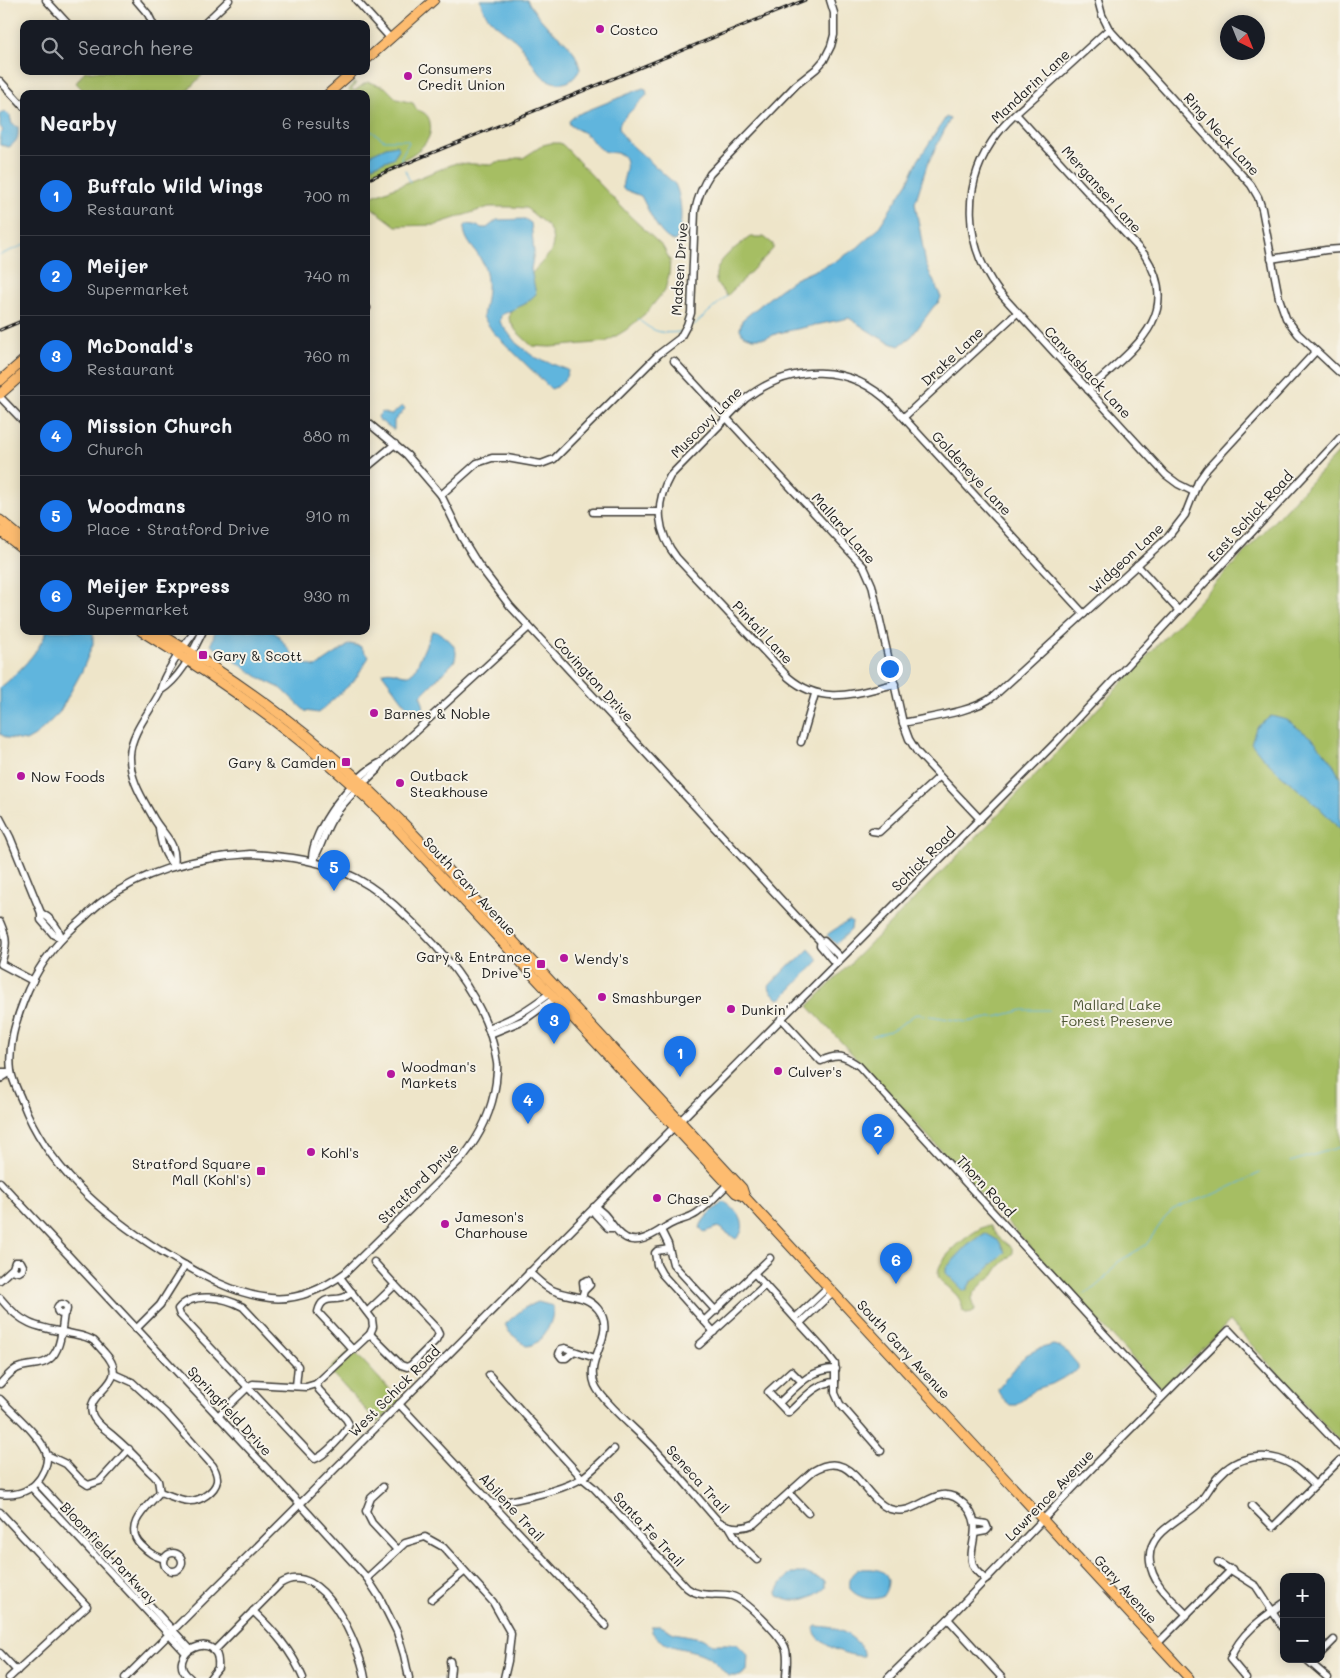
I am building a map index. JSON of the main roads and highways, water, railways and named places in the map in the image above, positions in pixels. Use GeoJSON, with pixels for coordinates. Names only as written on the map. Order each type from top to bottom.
{"type":"FeatureCollection","features":[{"type":"Feature","properties":{"kind":"main road"},"geometry":{"type":"LineString","coordinates":[[370,56],[434,0]]}},
{"type":"Feature","properties":{"kind":"main road"},"geometry":{"type":"LineString","coordinates":[[333,90],[349,75]]}},
{"type":"Feature","properties":{"kind":"main road"},"geometry":{"type":"LineString","coordinates":[[0,381],[20,364]]}},
{"type":"Feature","properties":{"kind":"main road"},"geometry":{"type":"LineString","coordinates":[[0,395],[20,377]]}},
{"type":"Feature","properties":{"kind":"main road"},"geometry":{"type":"LineString","coordinates":[[0,520],[20,537]]}},
{"type":"Feature","properties":{"kind":"main road"},"geometry":{"type":"LineString","coordinates":[[0,531],[20,547]]}},
{"type":"Feature","properties":{"kind":"main road","name":"South Gary Avenue"},"geometry":{"type":"LineString","coordinates":[[149,635],[232,679],[278,712],[423,843],[677,1124],[736,1193],[745,1197],[1043,1519]]}},
{"type":"Feature","properties":{"kind":"main road","name":"South Gary Avenue"},"geometry":{"type":"LineString","coordinates":[[161,635],[181,651]]}},
{"type":"Feature","properties":{"kind":"main road","name":"South Gary Avenue"},"geometry":{"type":"LineString","coordinates":[[358,785],[552,995],[742,1188],[745,1197]]}},
{"type":"Feature","properties":{"kind":"main road","name":"Gary Avenue"},"geometry":{"type":"LineString","coordinates":[[1043,1519],[1189,1678]]}},
{"type":"Feature","properties":{"kind":"water"},"geometry":{"type":"Polygon","coordinates":[[[480,0],[527,0],[549,28],[572,49],[580,69],[575,76],[563,83],[547,80],[536,69],[523,48],[490,19],[480,0]]]}},
{"type":"Feature","properties":{"kind":"water"},"geometry":{"type":"Polygon","coordinates":[[[643,88],[646,89],[647,95],[621,121],[620,131],[626,140],[675,184],[679,197],[681,221],[675,241],[669,239],[659,229],[641,196],[623,189],[626,162],[622,155],[599,148],[587,135],[570,125],[569,121],[576,115],[643,88]]]}},
{"type":"Feature","properties":{"kind":"water"},"geometry":{"type":"Polygon","coordinates":[[[5,111],[10,116],[12,124],[18,127],[17,139],[9,147],[0,145],[0,134],[3,131],[0,126],[0,113],[5,111]]]}},
{"type":"Feature","properties":{"kind":"water"},"geometry":{"type":"Polygon","coordinates":[[[946,117],[950,119],[927,165],[915,203],[926,265],[941,297],[912,336],[899,346],[879,337],[849,318],[778,333],[766,338],[753,338],[743,335],[740,329],[742,320],[779,290],[795,279],[834,262],[857,248],[877,230],[946,117]]]}},
{"type":"Feature","properties":{"kind":"water"},"geometry":{"type":"Polygon","coordinates":[[[396,145],[399,149],[393,158],[372,166],[370,161],[371,154],[386,147],[396,145]]]}},
{"type":"Feature","properties":{"kind":"water"},"geometry":{"type":"Polygon","coordinates":[[[525,219],[531,223],[534,252],[531,269],[536,294],[525,304],[501,315],[500,322],[516,343],[534,357],[568,370],[562,382],[551,389],[493,332],[483,317],[487,294],[486,273],[480,258],[467,240],[464,232],[464,227],[467,224],[487,228],[497,220],[525,219]]]}},
{"type":"Feature","properties":{"kind":"water"},"geometry":{"type":"Polygon","coordinates":[[[402,406],[405,409],[394,421],[394,430],[379,420],[378,416],[382,412],[391,415],[402,406]]]}},
{"type":"Feature","properties":{"kind":"water"},"geometry":{"type":"Polygon","coordinates":[[[432,631],[440,633],[451,642],[456,656],[454,662],[421,695],[424,709],[418,717],[415,717],[382,673],[389,671],[409,675],[415,670],[432,631]]]}},
{"type":"Feature","properties":{"kind":"water"},"geometry":{"type":"Polygon","coordinates":[[[45,635],[93,635],[93,644],[82,671],[59,713],[35,736],[26,741],[7,738],[0,734],[0,688],[27,662],[45,635]]]}},
{"type":"Feature","properties":{"kind":"water"},"geometry":{"type":"Polygon","coordinates":[[[214,635],[278,635],[298,662],[316,667],[350,644],[360,646],[369,657],[354,681],[318,713],[305,711],[282,689],[260,678],[211,645],[214,635]]]}},
{"type":"Feature","properties":{"kind":"water"},"geometry":{"type":"Polygon","coordinates":[[[1271,716],[1287,720],[1313,739],[1331,760],[1340,778],[1340,830],[1330,818],[1271,766],[1251,743],[1256,728],[1271,716]]]}},
{"type":"Feature","properties":{"kind":"water"},"geometry":{"type":"Polygon","coordinates":[[[849,921],[852,922],[851,930],[836,944],[827,935],[849,921]]]}},
{"type":"Feature","properties":{"kind":"water"},"geometry":{"type":"Polygon","coordinates":[[[809,949],[819,960],[782,998],[778,999],[769,986],[789,965],[797,961],[809,949]]]}},
{"type":"Feature","properties":{"kind":"water"},"geometry":{"type":"Polygon","coordinates":[[[724,1202],[737,1213],[742,1223],[742,1229],[736,1239],[718,1227],[704,1232],[700,1228],[706,1217],[724,1202]]]}},
{"type":"Feature","properties":{"kind":"water"},"geometry":{"type":"Polygon","coordinates":[[[985,1233],[999,1241],[1005,1252],[979,1277],[971,1282],[966,1291],[963,1290],[946,1273],[946,1268],[967,1246],[985,1233]]]}},
{"type":"Feature","properties":{"kind":"water"},"geometry":{"type":"Polygon","coordinates":[[[538,1302],[553,1306],[552,1318],[542,1337],[532,1345],[526,1346],[509,1332],[505,1324],[524,1308],[538,1302]]]}},
{"type":"Feature","properties":{"kind":"water"},"geometry":{"type":"Polygon","coordinates":[[[1053,1345],[1061,1347],[1067,1352],[1078,1365],[1078,1370],[1052,1384],[1036,1389],[1016,1405],[1010,1405],[1000,1396],[998,1388],[1026,1355],[1053,1345]]]}},
{"type":"Feature","properties":{"kind":"water"},"geometry":{"type":"Polygon","coordinates":[[[859,1569],[876,1569],[887,1576],[888,1583],[882,1597],[865,1598],[857,1595],[850,1589],[851,1577],[859,1569]]]}},
{"type":"Feature","properties":{"kind":"water"},"geometry":{"type":"Polygon","coordinates":[[[791,1573],[805,1573],[825,1581],[825,1588],[803,1600],[791,1600],[778,1596],[777,1592],[781,1584],[791,1573]]]}},
{"type":"Feature","properties":{"kind":"water"},"geometry":{"type":"Polygon","coordinates":[[[652,1626],[661,1626],[674,1633],[701,1638],[713,1644],[737,1644],[748,1655],[747,1671],[740,1676],[728,1676],[708,1657],[664,1643],[652,1632],[652,1626]]]}},
{"type":"Feature","properties":{"kind":"water"},"geometry":{"type":"Polygon","coordinates":[[[816,1626],[833,1628],[848,1635],[861,1647],[864,1656],[842,1652],[827,1645],[816,1634],[814,1628],[816,1626]]]}},
{"type":"Feature","properties":{"kind":"waterway"},"geometry":{"type":"LineString","coordinates":[[370,131],[384,140],[407,140],[409,142],[401,157],[402,161]]}},
{"type":"Feature","properties":{"kind":"waterway"},"geometry":{"type":"LineString","coordinates":[[405,170],[410,182]]}},
{"type":"Feature","properties":{"kind":"waterway"},"geometry":{"type":"LineString","coordinates":[[0,255],[20,247]]}},
{"type":"Feature","properties":{"kind":"waterway"},"geometry":{"type":"LineString","coordinates":[[694,325],[727,296]]}},
{"type":"Feature","properties":{"kind":"waterway"},"geometry":{"type":"LineString","coordinates":[[638,319],[657,331],[667,333],[680,332]]}},
{"type":"Feature","properties":{"kind":"waterway"},"geometry":{"type":"LineString","coordinates":[[996,1017],[1023,1010],[1049,1010]]}},
{"type":"Feature","properties":{"kind":"waterway"},"geometry":{"type":"LineString","coordinates":[[872,1036],[889,1031],[918,1014],[967,1022],[994,1017]]}},
{"type":"Feature","properties":{"kind":"waterway"},"geometry":{"type":"LineString","coordinates":[[1290,1162],[1340,1147]]}},
{"type":"Feature","properties":{"kind":"waterway"},"geometry":{"type":"LineString","coordinates":[[1084,1294],[1104,1279],[1118,1262],[1146,1245],[1172,1211],[1260,1173]]}},
{"type":"Feature","properties":{"kind":"railway"},"geometry":{"type":"LineString","coordinates":[[370,178],[805,0]]}},
{"type":"Feature","properties":{"kind":"railway"},"geometry":{"type":"LineString","coordinates":[[0,330],[20,322]]}},
{"type":"Feature","properties":{"kind":"place","name":"Costco"},"geometry":{"type":"Point","coordinates":[600,29]}},
{"type":"Feature","properties":{"kind":"place","name":"Consumers Credit Union"},"geometry":{"type":"Point","coordinates":[408,76]}},
{"type":"Feature","properties":{"kind":"place","name":"Gary & Scott"},"geometry":{"type":"Point","coordinates":[203,655]}},
{"type":"Feature","properties":{"kind":"place","name":"Barnes & Noble"},"geometry":{"type":"Point","coordinates":[374,713]}},
{"type":"Feature","properties":{"kind":"place","name":"Gary & Camden"},"geometry":{"type":"Point","coordinates":[346,762]}},
{"type":"Feature","properties":{"kind":"place","name":"Now Foods"},"geometry":{"type":"Point","coordinates":[21,776]}},
{"type":"Feature","properties":{"kind":"place","name":"Outback Steakhouse"},"geometry":{"type":"Point","coordinates":[400,783]}},
{"type":"Feature","properties":{"kind":"place","name":"Woodmans"},"geometry":{"type":"Point","coordinates":[334,891]}},
{"type":"Feature","properties":{"kind":"place","name":"Wendy's"},"geometry":{"type":"Point","coordinates":[564,958]}},
{"type":"Feature","properties":{"kind":"place","name":"Gary & Entrance Drive 5"},"geometry":{"type":"Point","coordinates":[541,964]}},
{"type":"Feature","properties":{"kind":"place","name":"Smashburger"},"geometry":{"type":"Point","coordinates":[602,997]}},
{"type":"Feature","properties":{"kind":"place","name":"Dunkin'"},"geometry":{"type":"Point","coordinates":[731,1009]}},
{"type":"Feature","properties":{"kind":"place","name":"McDonald's"},"geometry":{"type":"Point","coordinates":[554,1044]}},
{"type":"Feature","properties":{"kind":"place","name":"Culver's"},"geometry":{"type":"Point","coordinates":[778,1071]}},
{"type":"Feature","properties":{"kind":"place","name":"Woodman's Markets"},"geometry":{"type":"Point","coordinates":[391,1074]}},
{"type":"Feature","properties":{"kind":"place","name":"Buffalo Wild Wings"},"geometry":{"type":"Point","coordinates":[680,1077]}},
{"type":"Feature","properties":{"kind":"place","name":"Mission Church"},"geometry":{"type":"Point","coordinates":[528,1124]}},
{"type":"Feature","properties":{"kind":"place","name":"Kohl's"},"geometry":{"type":"Point","coordinates":[311,1152]}},
{"type":"Feature","properties":{"kind":"place","name":"Meijer"},"geometry":{"type":"Point","coordinates":[878,1155]}},
{"type":"Feature","properties":{"kind":"place","name":"Stratford Square Mall (Kohl's)"},"geometry":{"type":"Point","coordinates":[261,1171]}},
{"type":"Feature","properties":{"kind":"place","name":"Chase"},"geometry":{"type":"Point","coordinates":[657,1198]}},
{"type":"Feature","properties":{"kind":"place","name":"Jameson's Charhouse"},"geometry":{"type":"Point","coordinates":[445,1224]}},
{"type":"Feature","properties":{"kind":"place","name":"Meijer Express"},"geometry":{"type":"Point","coordinates":[896,1284]}},
{"type":"Feature","properties":{"kind":"park label","name":"Mallard Lake Forest Preserve"},"geometry":{"type":"Point","coordinates":[1117,1012]}}]}
